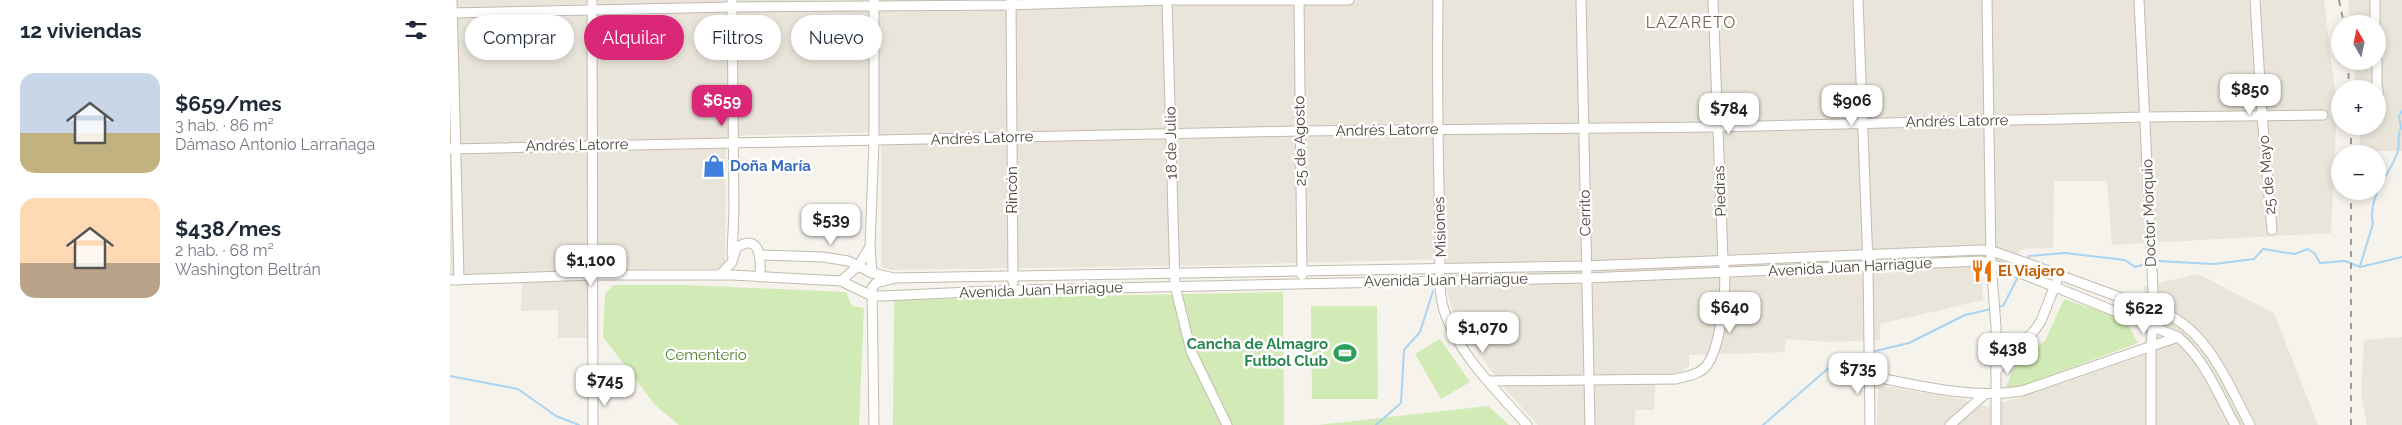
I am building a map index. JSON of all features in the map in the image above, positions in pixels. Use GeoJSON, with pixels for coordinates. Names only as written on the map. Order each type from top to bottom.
{"type":"FeatureCollection","features":[{"type":"Feature","properties":{"kind":"street"},"geometry":{"type":"LineString","coordinates":[[452,0],[454,280]]}},
{"type":"Feature","properties":{"kind":"street"},"geometry":{"type":"LineString","coordinates":[[592,0],[594,144],[593,425]]}},
{"type":"Feature","properties":{"kind":"street"},"geometry":{"type":"LineString","coordinates":[[451,13],[592,10],[732,3],[874,4],[1167,0],[1349,0]]}},
{"type":"Feature","properties":{"kind":"street","name":"18 de Julio"},"geometry":{"type":"LineString","coordinates":[[1167,0],[1174,286],[1191,351],[1227,425]]}},
{"type":"Feature","properties":{"kind":"street","name":"Misiones"},"geometry":{"type":"LineString","coordinates":[[1438,0],[1437,129],[1441,280],[1445,314],[1454,336],[1527,425]]}},
{"type":"Feature","properties":{"kind":"street","name":"Cerrito"},"geometry":{"type":"LineString","coordinates":[[1581,0],[1590,425]]}},
{"type":"Feature","properties":{"kind":"street","name":"Piedras"},"geometry":{"type":"LineString","coordinates":[[1588,380],[1676,379],[1695,374],[1706,366],[1714,352],[1726,273],[1723,260],[1713,0]]}},
{"type":"Feature","properties":{"kind":"street"},"geometry":{"type":"LineString","coordinates":[[1858,0],[1868,254],[1870,425]]}},
{"type":"Feature","properties":{"kind":"street"},"geometry":{"type":"LineString","coordinates":[[1987,0],[1991,263],[1996,326],[1996,425]]}},
{"type":"Feature","properties":{"kind":"street","name":"Doctor Morquio"},"geometry":{"type":"LineString","coordinates":[[2140,0],[2154,310],[2151,346],[2152,425]]}},
{"type":"Feature","properties":{"kind":"street","name":"25 de Mayo"},"geometry":{"type":"LineString","coordinates":[[2255,0],[2272,230]]}},
{"type":"Feature","properties":{"kind":"street"},"geometry":{"type":"LineString","coordinates":[[2375,0],[2375,15]]}},
{"type":"Feature","properties":{"kind":"street","name":"25 de Agosto"},"geometry":{"type":"LineString","coordinates":[[1299,1],[1302,283]]}},
{"type":"Feature","properties":{"kind":"street"},"geometry":{"type":"LineString","coordinates":[[732,3],[734,142],[732,258],[736,275]]}},
{"type":"Feature","properties":{"kind":"street","name":"Rincón"},"geometry":{"type":"LineString","coordinates":[[1011,3],[1013,290]]}},
{"type":"Feature","properties":{"kind":"street"},"geometry":{"type":"LineString","coordinates":[[872,274],[870,247],[874,141],[874,4]]}},
{"type":"Feature","properties":{"kind":"street","name":"Andrés Latorre"},"geometry":{"type":"LineString","coordinates":[[453,149],[594,144],[874,141],[1171,133],[1717,127],[2145,116],[2323,115]]}},
{"type":"Feature","properties":{"kind":"street"},"geometry":{"type":"LineString","coordinates":[[720,275],[732,258],[736,248],[746,244],[756,247],[761,255],[760,277]]}},
{"type":"Feature","properties":{"kind":"street"},"geometry":{"type":"LineString","coordinates":[[841,281],[858,266],[870,247]]}},
{"type":"Feature","properties":{"kind":"street","name":"Avenida Juan Harriague"},"geometry":{"type":"LineString","coordinates":[[761,255],[823,257],[848,260],[872,274],[894,278],[1441,267],[1586,266],[1868,254],[1992,251],[2154,310],[2183,323],[2202,341],[2250,425]]}},
{"type":"Feature","properties":{"kind":"street","name":"Avenida Juan Harriague"},"geometry":{"type":"LineString","coordinates":[[454,280],[594,276],[736,275],[841,281],[872,296],[883,296],[1013,290],[1586,278],[1981,261],[2028,276],[2178,337]]}},
{"type":"Feature","properties":{"kind":"street"},"geometry":{"type":"LineString","coordinates":[[1996,370],[2034,331],[2041,320],[2058,274]]}},
{"type":"Feature","properties":{"kind":"street"},"geometry":{"type":"LineString","coordinates":[[875,424],[872,296],[874,285],[894,278],[892,290],[883,296]]}},
{"type":"Feature","properties":{"kind":"street"},"geometry":{"type":"LineString","coordinates":[[1870,376],[1954,392],[1996,394],[2022,391],[2178,337],[2190,348],[2200,363],[2235,425]]}},
{"type":"Feature","properties":{"kind":"street"},"geometry":{"type":"LineString","coordinates":[[1489,381],[1588,380]]}},
{"type":"Feature","properties":{"kind":"street"},"geometry":{"type":"LineString","coordinates":[[1950,425],[1985,394]]}},
{"type":"Feature","properties":{"kind":"shaded area"},"geometry":{"type":"Polygon","coordinates":[[[450,0],[2324,0],[2331,70],[2333,70],[2334,80],[2331,80],[2331,135],[2336,135],[2335,145],[2331,145],[2331,200],[2333,200],[2331,233],[2112,245],[2107,181],[2054,181],[2053,248],[2022,249],[2003,271],[1982,269],[1983,300],[1880,324],[1880,340],[1830,342],[1786,339],[1784,352],[1689,355],[1689,367],[1677,373],[1656,374],[1654,410],[1635,410],[1635,425],[1538,425],[1504,388],[1456,323],[1447,291],[1446,259],[1226,265],[891,270],[881,267],[881,132],[726,136],[725,261],[719,269],[590,268],[587,338],[558,338],[558,310],[521,311],[522,273],[450,274],[450,0]]]}},
{"type":"Feature","properties":{"kind":"shaded area"},"geometry":{"type":"Polygon","coordinates":[[[2348,0],[2402,0],[2402,151],[2386,151],[2386,145],[2361,145],[2360,135],[2386,135],[2386,80],[2355,80],[2355,70],[2386,70],[2386,15],[2349,15],[2348,0]]]}},
{"type":"Feature","properties":{"kind":"shaded area"},"geometry":{"type":"Polygon","coordinates":[[[2198,274],[2274,313],[2318,425],[1877,425],[1878,385],[1961,399],[1987,407],[2145,355],[2144,286],[2198,274]]]}},
{"type":"Feature","properties":{"kind":"shaded area"},"geometry":{"type":"Polygon","coordinates":[[[2402,337],[2402,425],[2367,425],[2361,394],[2364,340],[2402,337]]]}},
{"type":"Feature","properties":{"kind":"green space","name":"Cementerio"},"geometry":{"type":"Polygon","coordinates":[[[614,285],[685,285],[846,292],[852,306],[864,308],[859,425],[679,425],[656,406],[603,337],[605,293],[614,285]]]}},
{"type":"Feature","properties":{"kind":"green space"},"geometry":{"type":"Polygon","coordinates":[[[1283,292],[1284,425],[893,425],[894,300],[1283,292]]]}},
{"type":"Feature","properties":{"kind":"green space"},"geometry":{"type":"Polygon","coordinates":[[[2064,299],[2126,320],[2138,343],[2019,387],[2006,387],[2016,363],[2045,341],[2064,299]]]}},
{"type":"Feature","properties":{"kind":"green space","name":"Cancha de Almagro Futbol Club"},"geometry":{"type":"Polygon","coordinates":[[[1311,306],[1377,306],[1378,399],[1312,399],[1311,306]]]}},
{"type":"Feature","properties":{"kind":"green space"},"geometry":{"type":"Polygon","coordinates":[[[1440,339],[1470,382],[1441,399],[1415,354],[1440,339]]]}},
{"type":"Feature","properties":{"kind":"green space"},"geometry":{"type":"Polygon","coordinates":[[[1488,406],[1509,425],[1318,425],[1488,406]]]}},
{"type":"Feature","properties":{"kind":"waterway"},"geometry":{"type":"LineString","coordinates":[[2360,266],[2373,224],[2373,205],[2379,188],[2398,151],[2401,128],[2399,116],[2402,111]]}},
{"type":"Feature","properties":{"kind":"waterway"},"geometry":{"type":"LineString","coordinates":[[2156,261],[2214,264],[2254,259],[2263,249],[2295,254],[2308,249],[2315,254],[2320,263],[2345,261],[2360,267],[2402,257]]}},
{"type":"Feature","properties":{"kind":"waterway"},"geometry":{"type":"LineString","coordinates":[[2027,260],[2029,256],[2065,253],[2125,260],[2135,267],[2149,263]]}},
{"type":"Feature","properties":{"kind":"waterway"},"geometry":{"type":"LineString","coordinates":[[1998,307],[2003,306],[2019,275]]}},
{"type":"Feature","properties":{"kind":"waterway"},"geometry":{"type":"LineString","coordinates":[[1376,425],[1401,403],[1404,350],[1420,332],[1433,291]]}},
{"type":"Feature","properties":{"kind":"waterway"},"geometry":{"type":"LineString","coordinates":[[1871,352],[1909,343],[1965,315],[1991,309]]}},
{"type":"Feature","properties":{"kind":"waterway"},"geometry":{"type":"LineString","coordinates":[[1763,425],[1839,359],[1867,353]]}},
{"type":"Feature","properties":{"kind":"waterway"},"geometry":{"type":"LineString","coordinates":[[450,376],[518,389],[556,416],[579,425]]}},
{"type":"Feature","properties":{"kind":"railway"},"geometry":{"type":"LineString","coordinates":[[2339,0],[2342,15]]}},
{"type":"Feature","properties":{"kind":"railway"},"geometry":{"type":"LineString","coordinates":[[2348,70],[2349,80]]}},
{"type":"Feature","properties":{"kind":"railway"},"geometry":{"type":"LineString","coordinates":[[2351,135],[2351,145]]}},
{"type":"Feature","properties":{"kind":"railway"},"geometry":{"type":"LineString","coordinates":[[2351,200],[2351,425]]}},
{"type":"Feature","properties":{"kind":"place","name":"Doña María"},"geometry":{"type":"Point","coordinates":[714,166]}},
{"type":"Feature","properties":{"kind":"place","name":"El Viajero"},"geometry":{"type":"Point","coordinates":[1982,271]}},
{"type":"Feature","properties":{"kind":"place","name":"Cancha de Almagro Futbol Club"},"geometry":{"type":"Point","coordinates":[1345,353]}},
{"type":"Feature","properties":{"kind":"district","name":"LAZARETO"},"geometry":{"type":"Point","coordinates":[1691,22]}}]}
